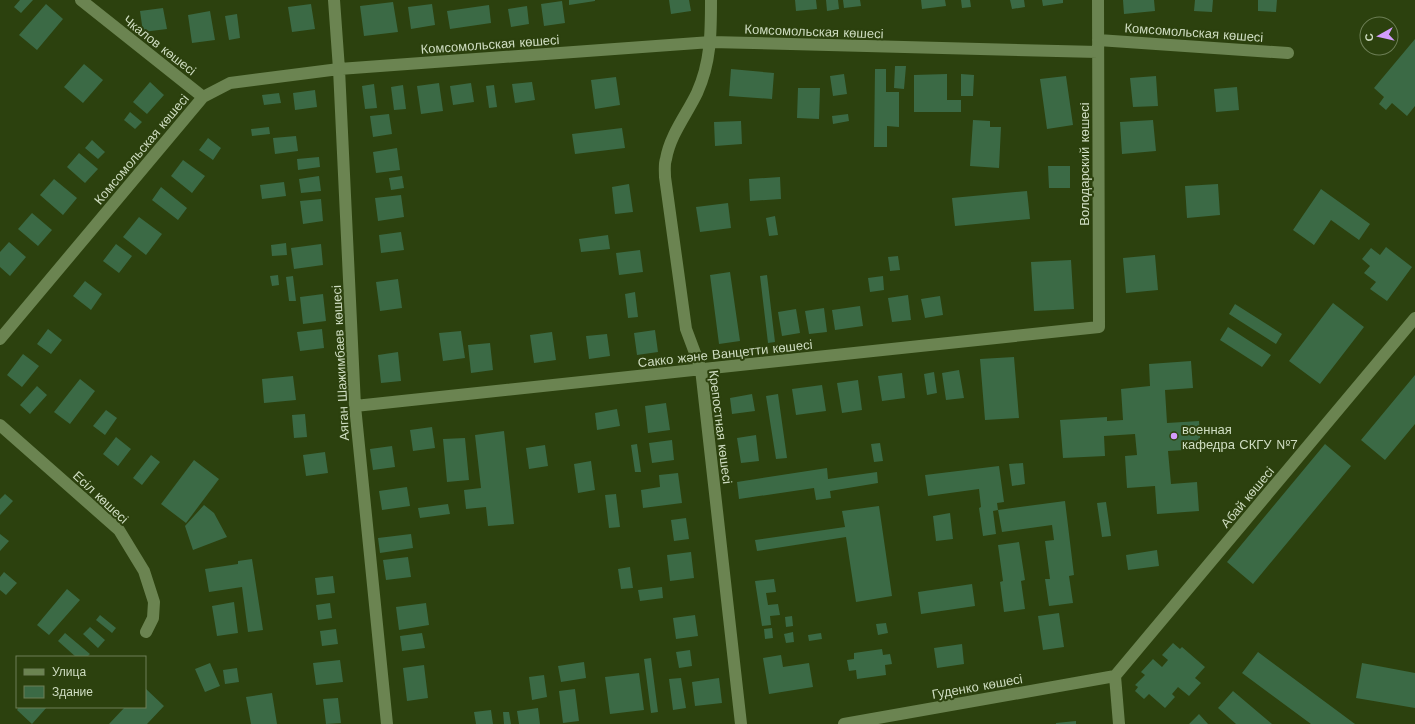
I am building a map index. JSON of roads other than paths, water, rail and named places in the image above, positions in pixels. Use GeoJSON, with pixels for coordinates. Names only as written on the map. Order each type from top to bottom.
{"type":"FeatureCollection","features":[{"type":"Feature","properties":{"kind":"street","name":"Чкалов көшесі"},"geometry":{"type":"LineString","coordinates":[[81,0],[203,97]]}},
{"type":"Feature","properties":{"kind":"street","name":"Аяган Шажимбаев көшесі"},"geometry":{"type":"LineString","coordinates":[[334,0],[340,69],[355,406],[387,724]]}},
{"type":"Feature","properties":{"kind":"street","name":"Крепостная көшесі"},"geometry":{"type":"LineString","coordinates":[[711,0],[711,42],[706,67],[697,92],[672,140],[666,159],[665,177],[686,329],[701,369],[742,724]]}},
{"type":"Feature","properties":{"kind":"street","name":"Володарский көшесі"},"geometry":{"type":"LineString","coordinates":[[1098,0],[1099,327]]}},
{"type":"Feature","properties":{"kind":"street","name":"Комсомольская көшесі"},"geometry":{"type":"LineString","coordinates":[[1098,40],[1288,53]]}},
{"type":"Feature","properties":{"kind":"street","name":"Комсомольская көшесі"},"geometry":{"type":"LineString","coordinates":[[0,339],[203,97],[230,83],[340,69],[711,42],[1098,52]]}},
{"type":"Feature","properties":{"kind":"street","name":"Абай көшесі"},"geometry":{"type":"LineString","coordinates":[[1115,676],[1415,318]]}},
{"type":"Feature","properties":{"kind":"street","name":"Сакко және Ванцетти көшесі"},"geometry":{"type":"LineString","coordinates":[[355,406],[1099,327]]}},
{"type":"Feature","properties":{"kind":"street","name":"Есіл көшесі"},"geometry":{"type":"LineString","coordinates":[[0,425],[118,530],[144,570],[154,602],[153,618],[146,632]]}},
{"type":"Feature","properties":{"kind":"street","name":"Гуденко көшесі"},"geometry":{"type":"LineString","coordinates":[[844,724],[1115,676]]}},
{"type":"Feature","properties":{"kind":"street"},"geometry":{"type":"LineString","coordinates":[[1115,676],[1119,724]]}},
{"type":"Feature","properties":{"kind":"place","name":"военная кафедра СКГУ №7"},"geometry":{"type":"Point","coordinates":[1174,436]}}]}
